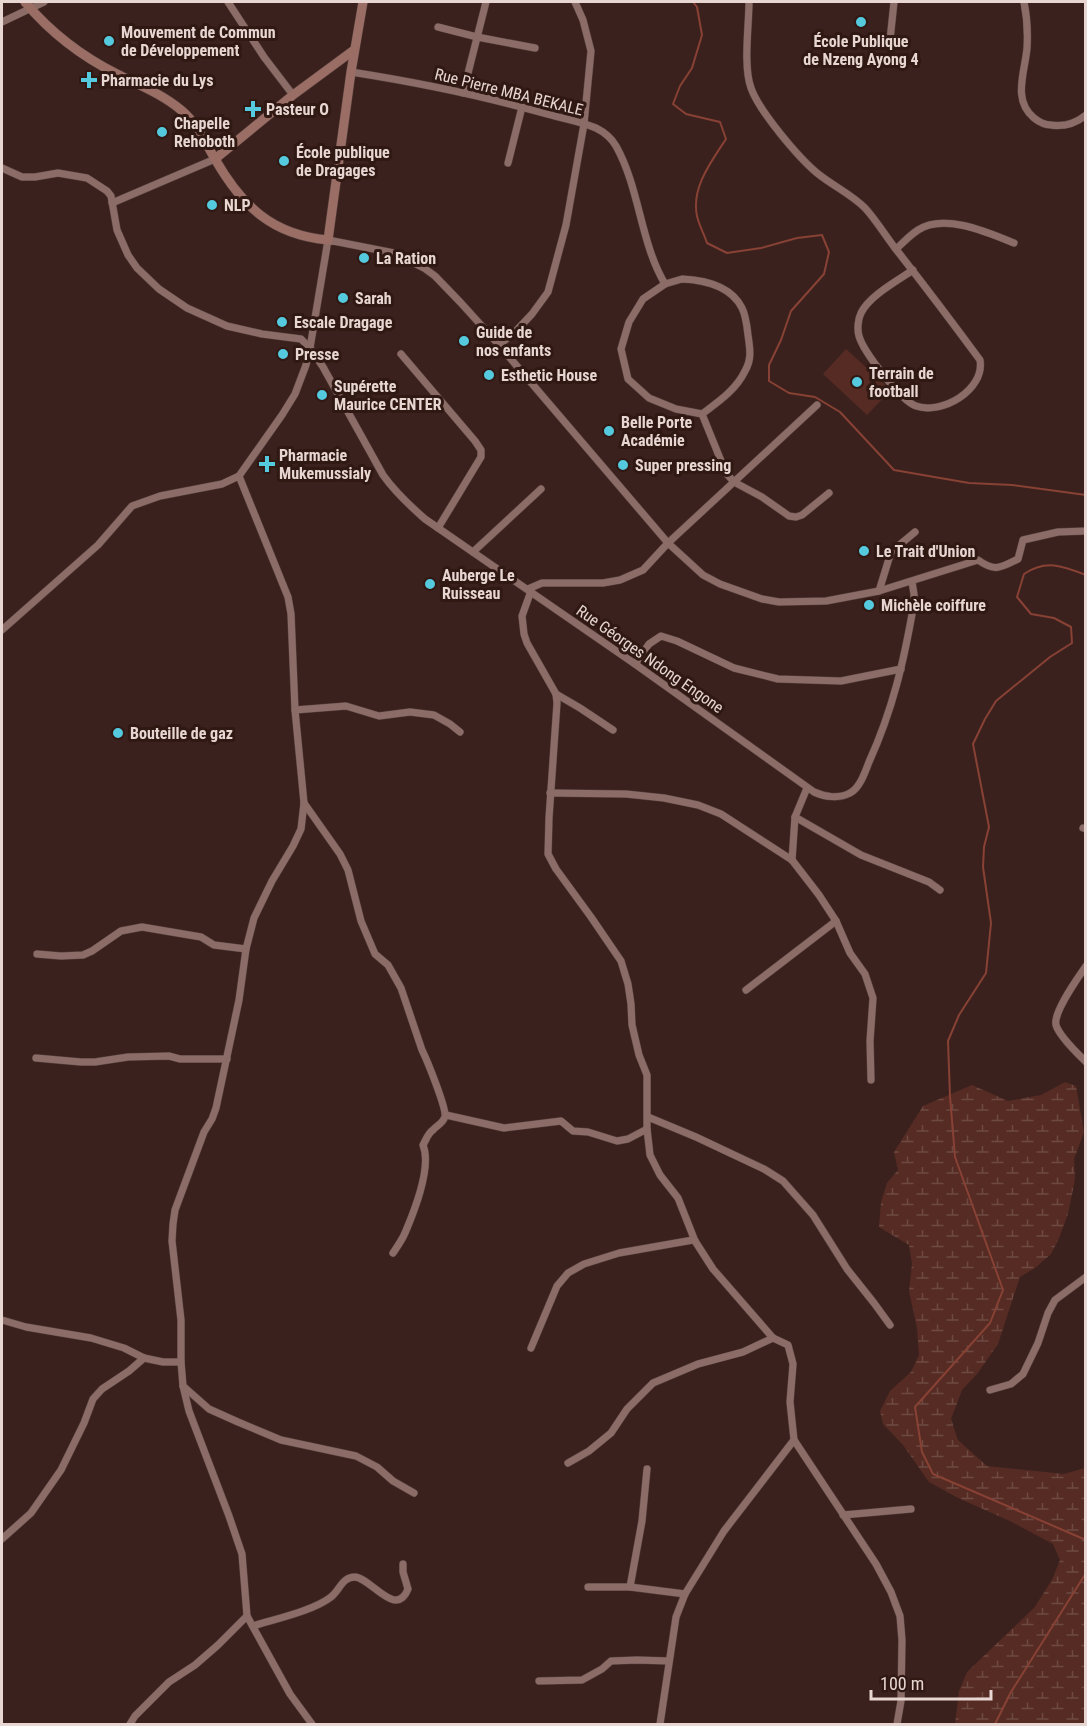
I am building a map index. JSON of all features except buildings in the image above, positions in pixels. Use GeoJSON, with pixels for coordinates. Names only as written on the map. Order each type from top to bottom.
{"type":"FeatureCollection","features":[{"type":"Feature","properties":{"kind":"main road"},"geometry":{"type":"LineString","coordinates":[[27,5],[55,33],[79,52],[158,94],[184,112],[198,129],[237,193],[262,217],[279,228],[328,240],[354,50],[363,2]]}},
{"type":"Feature","properties":{"kind":"main road"},"geometry":{"type":"LineString","coordinates":[[215,159],[293,95],[354,50]]}},
{"type":"Feature","properties":{"kind":"street"},"geometry":{"type":"LineString","coordinates":[[2,21],[27,5],[44,2]]}},
{"type":"Feature","properties":{"kind":"street"},"geometry":{"type":"LineString","coordinates":[[228,2],[264,57],[293,95]]}},
{"type":"Feature","properties":{"kind":"street"},"geometry":{"type":"LineString","coordinates":[[463,93],[486,2]]}},
{"type":"Feature","properties":{"kind":"street"},"geometry":{"type":"LineString","coordinates":[[499,345],[516,332],[548,292],[567,225],[584,124],[591,51],[583,20],[575,2]]}},
{"type":"Feature","properties":{"kind":"street"},"geometry":{"type":"LineString","coordinates":[[749,2],[748,77],[758,102],[801,157],[867,210],[913,270],[980,360],[979,377],[970,389],[957,399],[932,408],[918,407],[908,402],[872,360],[859,336],[858,325],[865,306],[913,270]]}},
{"type":"Feature","properties":{"kind":"street"},"geometry":{"type":"LineString","coordinates":[[890,40],[894,2]]}},
{"type":"Feature","properties":{"kind":"street"},"geometry":{"type":"LineString","coordinates":[[1024,2],[1028,31],[1021,90],[1024,106],[1029,114],[1047,125],[1070,124],[1086,115]]}},
{"type":"Feature","properties":{"kind":"street"},"geometry":{"type":"LineString","coordinates":[[438,27],[536,48]]}},
{"type":"Feature","properties":{"kind":"street","name":"Rue Pierre MBA BEKALE"},"geometry":{"type":"LineString","coordinates":[[351,72],[463,93],[597,129],[615,144],[633,189],[654,266],[665,284]]}},
{"type":"Feature","properties":{"kind":"street"},"geometry":{"type":"LineString","coordinates":[[508,163],[522,107]]}},
{"type":"Feature","properties":{"kind":"street"},"geometry":{"type":"LineString","coordinates":[[112,203],[215,159]]}},
{"type":"Feature","properties":{"kind":"street"},"geometry":{"type":"LineString","coordinates":[[2,168],[22,177],[58,173],[87,178],[111,196],[117,230],[128,255],[136,268],[159,290],[187,308],[227,326],[262,334],[301,339],[310,348]]}},
{"type":"Feature","properties":{"kind":"street"},"geometry":{"type":"LineString","coordinates":[[896,249],[917,230],[937,222],[951,222],[1014,243]]}},
{"type":"Feature","properties":{"kind":"street"},"geometry":{"type":"LineString","coordinates":[[2,630],[98,544],[132,507],[160,496],[222,484],[239,476],[295,394],[310,348],[328,240],[394,253],[424,268],[448,290],[499,345],[668,543],[703,574],[720,584],[762,599],[779,602],[826,601],[879,591],[978,560],[989,568],[997,568],[1018,559],[1023,540],[1058,532],[1086,531]]}},
{"type":"Feature","properties":{"kind":"street"},"geometry":{"type":"LineString","coordinates":[[682,279],[699,280],[716,285],[730,294],[742,307],[747,324],[751,357],[745,373],[722,399],[702,414],[676,409],[649,398],[628,379],[621,349],[629,322],[643,299],[665,284],[682,279]]}},
{"type":"Feature","properties":{"kind":"street","name":"Rue Géorges Ndong Engone"},"geometry":{"type":"LineString","coordinates":[[310,348],[388,482],[400,497],[425,519],[635,664],[807,788],[824,796],[834,797],[852,792],[864,775],[883,729],[901,669],[914,598],[912,582]]}},
{"type":"Feature","properties":{"kind":"street"},"geometry":{"type":"LineString","coordinates":[[401,354],[475,441],[482,453],[438,528]]}},
{"type":"Feature","properties":{"kind":"street"},"geometry":{"type":"LineString","coordinates":[[817,405],[668,543],[643,570],[620,580],[542,583],[529,590],[522,616],[527,643],[556,694],[557,703],[548,854],[556,869],[621,961],[628,984],[632,1025],[639,1055],[647,1075],[647,1129],[650,1155],[660,1175],[678,1198],[695,1242],[714,1269],[773,1338],[788,1346],[793,1364],[789,1402],[794,1440],[876,1564],[891,1592],[900,1616],[902,1640],[902,1701],[897,1725]]}},
{"type":"Feature","properties":{"kind":"street"},"geometry":{"type":"LineString","coordinates":[[702,414],[719,459],[734,482],[762,497],[789,516],[796,517],[802,515],[828,493]]}},
{"type":"Feature","properties":{"kind":"street"},"geometry":{"type":"LineString","coordinates":[[239,476],[288,597],[304,803],[301,829],[254,918],[216,1108],[204,1132],[175,1210],[172,1241],[181,1320],[183,1386],[189,1412],[242,1554],[247,1616],[290,1694],[312,1725]]}},
{"type":"Feature","properties":{"kind":"street"},"geometry":{"type":"LineString","coordinates":[[474,552],[541,489]]}},
{"type":"Feature","properties":{"kind":"street"},"geometry":{"type":"LineString","coordinates":[[879,591],[891,552],[915,532]]}},
{"type":"Feature","properties":{"kind":"street"},"geometry":{"type":"LineString","coordinates":[[635,664],[649,644],[661,636],[677,641],[734,668],[778,679],[841,681],[901,669]]}},
{"type":"Feature","properties":{"kind":"street"},"geometry":{"type":"LineString","coordinates":[[556,694],[613,730]]}},
{"type":"Feature","properties":{"kind":"street"},"geometry":{"type":"LineString","coordinates":[[295,710],[346,706],[379,716],[410,712],[434,715],[460,732]]}},
{"type":"Feature","properties":{"kind":"street"},"geometry":{"type":"LineString","coordinates":[[792,860],[795,817],[807,788]]}},
{"type":"Feature","properties":{"kind":"street"},"geometry":{"type":"LineString","coordinates":[[550,793],[626,794],[698,805],[721,814],[792,860],[836,921],[850,953],[865,974],[873,998],[870,1041],[871,1080]]}},
{"type":"Feature","properties":{"kind":"street"},"geometry":{"type":"LineString","coordinates":[[304,803],[340,854],[348,870],[361,921],[375,954],[388,965],[401,988],[446,1115],[443,1122],[431,1131],[423,1145],[426,1153],[418,1197],[404,1235],[393,1253]]}},
{"type":"Feature","properties":{"kind":"street"},"geometry":{"type":"LineString","coordinates":[[795,817],[861,855],[929,882],[940,890]]}},
{"type":"Feature","properties":{"kind":"street"},"geometry":{"type":"LineString","coordinates":[[746,990],[836,921]]}},
{"type":"Feature","properties":{"kind":"street"},"geometry":{"type":"LineString","coordinates":[[37,954],[67,957],[83,955],[121,931],[142,927],[201,938],[214,945],[246,949]]}},
{"type":"Feature","properties":{"kind":"street"},"geometry":{"type":"LineString","coordinates":[[1086,966],[1063,1002],[1057,1014],[1056,1025],[1063,1037],[1086,1062]]}},
{"type":"Feature","properties":{"kind":"street"},"geometry":{"type":"LineString","coordinates":[[36,1058],[81,1062],[169,1056],[180,1059],[227,1059]]}},
{"type":"Feature","properties":{"kind":"street"},"geometry":{"type":"LineString","coordinates":[[446,1115],[504,1128],[561,1121],[573,1131],[588,1132],[617,1140],[628,1139],[647,1129]]}},
{"type":"Feature","properties":{"kind":"street"},"geometry":{"type":"LineString","coordinates":[[648,1117],[754,1164],[783,1181],[813,1215],[847,1269],[890,1325]]}},
{"type":"Feature","properties":{"kind":"street"},"geometry":{"type":"LineString","coordinates":[[531,1348],[557,1286],[568,1273],[584,1264],[619,1253],[693,1240],[695,1242]]}},
{"type":"Feature","properties":{"kind":"street"},"geometry":{"type":"LineString","coordinates":[[990,1390],[1011,1384],[1023,1374],[1054,1300],[1086,1277]]}},
{"type":"Feature","properties":{"kind":"street"},"geometry":{"type":"LineString","coordinates":[[2,1320],[26,1327],[91,1338],[124,1348],[144,1358],[163,1362],[181,1362]]}},
{"type":"Feature","properties":{"kind":"street"},"geometry":{"type":"LineString","coordinates":[[568,1463],[589,1451],[611,1433],[627,1409],[653,1383],[698,1364],[743,1352],[773,1338]]}},
{"type":"Feature","properties":{"kind":"street"},"geometry":{"type":"LineString","coordinates":[[2,1539],[31,1513],[61,1470],[77,1440],[93,1399],[102,1389],[144,1358]]}},
{"type":"Feature","properties":{"kind":"street"},"geometry":{"type":"LineString","coordinates":[[183,1386],[209,1409],[281,1440],[356,1456],[377,1467],[393,1481],[414,1493]]}},
{"type":"Feature","properties":{"kind":"street"},"geometry":{"type":"LineString","coordinates":[[660,1725],[676,1617],[686,1594],[724,1531],[794,1440]]}},
{"type":"Feature","properties":{"kind":"street"},"geometry":{"type":"LineString","coordinates":[[630,1587],[642,1521],[647,1469]]}},
{"type":"Feature","properties":{"kind":"street"},"geometry":{"type":"LineString","coordinates":[[843,1515],[911,1509]]}},
{"type":"Feature","properties":{"kind":"street"},"geometry":{"type":"LineString","coordinates":[[253,1626],[315,1606],[331,1597],[343,1582],[351,1577],[363,1579],[390,1599],[400,1599],[404,1597],[408,1589],[403,1564]]}},
{"type":"Feature","properties":{"kind":"street"},"geometry":{"type":"LineString","coordinates":[[588,1587],[630,1587],[686,1594]]}},
{"type":"Feature","properties":{"kind":"street"},"geometry":{"type":"LineString","coordinates":[[130,1725],[135,1716],[169,1682],[202,1659],[247,1616]]}},
{"type":"Feature","properties":{"kind":"street"},"geometry":{"type":"LineString","coordinates":[[539,1681],[582,1680],[611,1661],[669,1661]]}},
{"type":"Feature","properties":{"kind":"green space","name":"Terrain de football"},"geometry":{"type":"Polygon","coordinates":[[[846,349],[891,390],[867,415],[823,374],[846,349]]]}},
{"type":"Feature","properties":{"kind":"green space"},"geometry":{"type":"Polygon","coordinates":[[[1065,1082],[1076,1086],[1084,1132],[1074,1159],[1075,1179],[1068,1214],[1051,1254],[1020,1277],[998,1344],[977,1374],[962,1390],[951,1419],[958,1440],[987,1466],[1064,1474],[1085,1468],[1085,1724],[955,1724],[959,1691],[967,1672],[1034,1608],[1052,1580],[1060,1560],[1053,1544],[929,1482],[903,1445],[883,1424],[880,1411],[890,1391],[911,1372],[919,1355],[917,1328],[909,1291],[912,1264],[909,1245],[879,1227],[881,1202],[887,1183],[898,1170],[894,1152],[923,1106],[972,1085],[1008,1101],[1041,1095],[1065,1082]]]}},
{"type":"Feature","properties":{"kind":"waterway"},"geometry":{"type":"LineString","coordinates":[[693,2],[697,7],[702,35],[692,68],[680,86],[673,104],[686,114],[720,122],[726,139],[704,176],[697,195],[697,216],[707,243],[727,253],[822,235],[829,252],[824,274],[791,311],[769,365],[769,381],[789,393],[815,397],[840,412],[894,470],[969,483],[1012,485],[1086,495]]}},
{"type":"Feature","properties":{"kind":"waterway"},"geometry":{"type":"LineString","coordinates":[[1086,575],[1055,565],[1032,569],[1024,574],[1017,597],[1031,614],[1054,618],[1071,627],[1072,643],[1050,657],[996,701],[973,744],[989,827],[984,847],[983,867],[991,923],[986,973],[959,1015],[948,1041],[950,1096],[955,1157],[1003,1290],[990,1323],[915,1407],[922,1452],[933,1474],[1086,1540]]}},
{"type":"Feature","properties":{"kind":"waterway"},"geometry":{"type":"LineString","coordinates":[[995,1724],[1011,1692],[1086,1573]]}},
{"type":"Feature","properties":{"kind":"place","name":"École Publique de Nzeng Ayong 4"},"geometry":{"type":"Point","coordinates":[861,22]}},
{"type":"Feature","properties":{"kind":"place","name":"Mouvement de Commun de Développement"},"geometry":{"type":"Point","coordinates":[109,41]}},
{"type":"Feature","properties":{"kind":"place","name":"Pharmacie du Lys"},"geometry":{"type":"Point","coordinates":[89,80]}},
{"type":"Feature","properties":{"kind":"place","name":"Pasteur O"},"geometry":{"type":"Point","coordinates":[253,109]}},
{"type":"Feature","properties":{"kind":"place","name":"Chapelle Rehoboth"},"geometry":{"type":"Point","coordinates":[162,132]}},
{"type":"Feature","properties":{"kind":"place","name":"École publique de Dragages"},"geometry":{"type":"Point","coordinates":[284,161]}},
{"type":"Feature","properties":{"kind":"place","name":"NLP"},"geometry":{"type":"Point","coordinates":[212,205]}},
{"type":"Feature","properties":{"kind":"place","name":"La Ration"},"geometry":{"type":"Point","coordinates":[364,258]}},
{"type":"Feature","properties":{"kind":"place","name":"Sarah"},"geometry":{"type":"Point","coordinates":[343,298]}},
{"type":"Feature","properties":{"kind":"place","name":"Escale Dragage"},"geometry":{"type":"Point","coordinates":[282,322]}},
{"type":"Feature","properties":{"kind":"place","name":"Guide de nos enfants"},"geometry":{"type":"Point","coordinates":[464,341]}},
{"type":"Feature","properties":{"kind":"place","name":"Presse"},"geometry":{"type":"Point","coordinates":[283,354]}},
{"type":"Feature","properties":{"kind":"place","name":"Esthetic House"},"geometry":{"type":"Point","coordinates":[489,375]}},
{"type":"Feature","properties":{"kind":"place","name":"Terrain de football"},"geometry":{"type":"Point","coordinates":[857,382]}},
{"type":"Feature","properties":{"kind":"place","name":"Supérette Maurice CENTER"},"geometry":{"type":"Point","coordinates":[322,395]}},
{"type":"Feature","properties":{"kind":"place","name":"Belle Porte Académie"},"geometry":{"type":"Point","coordinates":[609,431]}},
{"type":"Feature","properties":{"kind":"place","name":"Pharmacie Mukemussialy"},"geometry":{"type":"Point","coordinates":[267,464]}},
{"type":"Feature","properties":{"kind":"place","name":"Super pressing"},"geometry":{"type":"Point","coordinates":[623,465]}},
{"type":"Feature","properties":{"kind":"place","name":"Le Trait d'Union"},"geometry":{"type":"Point","coordinates":[864,551]}},
{"type":"Feature","properties":{"kind":"place","name":"Auberge Le Ruisseau"},"geometry":{"type":"Point","coordinates":[430,584]}},
{"type":"Feature","properties":{"kind":"place","name":"Michèle coiffure"},"geometry":{"type":"Point","coordinates":[869,605]}},
{"type":"Feature","properties":{"kind":"place","name":"Bouteille de gaz"},"geometry":{"type":"Point","coordinates":[118,733]}}]}
